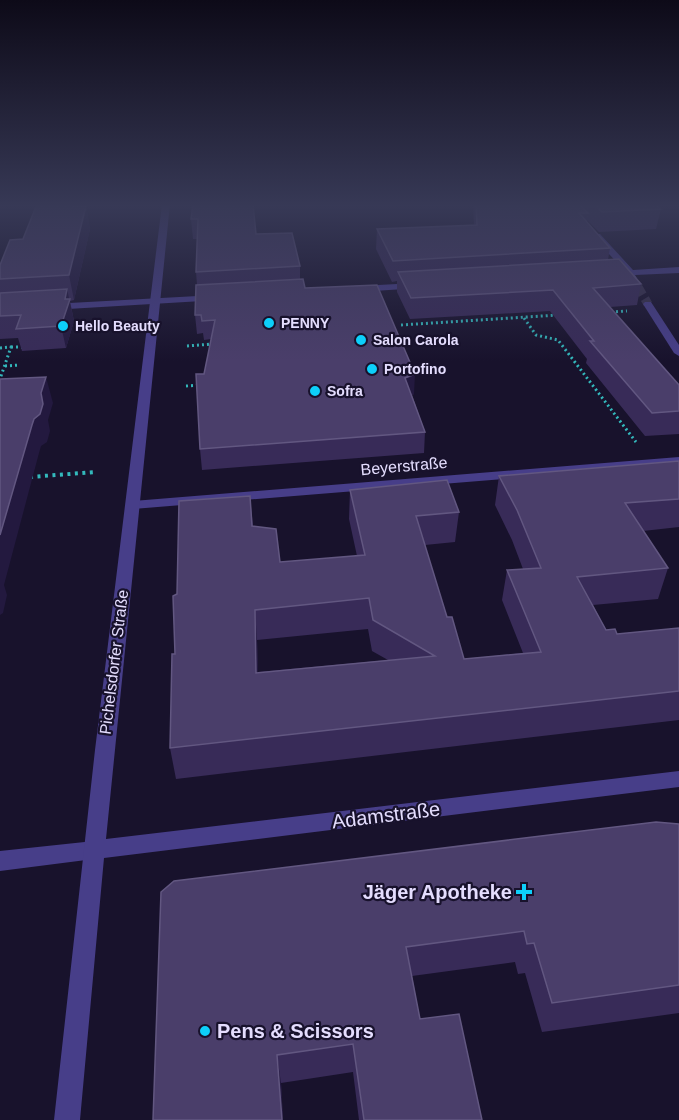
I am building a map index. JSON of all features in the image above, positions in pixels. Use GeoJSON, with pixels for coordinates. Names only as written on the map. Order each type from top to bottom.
{"type":"FeatureCollection","features":[{"type":"Feature","properties":{"kind":"street","name":"Pichelsdorfer Straße"},"geometry":{"type":"LineString","coordinates":[[67,1120],[94,850],[161,256]]}},
{"type":"Feature","properties":{"kind":"street"},"geometry":{"type":"LineString","coordinates":[[617,256],[626,266],[638,287]]}},
{"type":"Feature","properties":{"kind":"street"},"geometry":{"type":"LineString","coordinates":[[599,275],[679,270]]}},
{"type":"Feature","properties":{"kind":"street"},"geometry":{"type":"LineString","coordinates":[[354,290],[431,285]]}},
{"type":"Feature","properties":{"kind":"street"},"geometry":{"type":"LineString","coordinates":[[34,308],[230,297]]}},
{"type":"Feature","properties":{"kind":"street"},"geometry":{"type":"LineString","coordinates":[[648,304],[679,353]]}},
{"type":"Feature","properties":{"kind":"street","name":"Beyerstraße"},"geometry":{"type":"LineString","coordinates":[[133,505],[679,460]]}},
{"type":"Feature","properties":{"kind":"street","name":"Adamstraße"},"geometry":{"type":"LineString","coordinates":[[0,861],[679,779]]}},
{"type":"Feature","properties":{"kind":"path"},"geometry":{"type":"LineString","coordinates":[[603,313],[637,310]]}},
{"type":"Feature","properties":{"kind":"path"},"geometry":{"type":"LineString","coordinates":[[401,325],[569,315]]}},
{"type":"Feature","properties":{"kind":"path"},"geometry":{"type":"LineString","coordinates":[[523,317],[536,335],[558,340],[639,447]]}},
{"type":"Feature","properties":{"kind":"path"},"geometry":{"type":"LineString","coordinates":[[187,346],[220,344]]}},
{"type":"Feature","properties":{"kind":"path"},"geometry":{"type":"LineString","coordinates":[[0,348],[26,346]]}},
{"type":"Feature","properties":{"kind":"path"},"geometry":{"type":"LineString","coordinates":[[0,379],[11,347]]}},
{"type":"Feature","properties":{"kind":"path"},"geometry":{"type":"LineString","coordinates":[[5,366],[20,365]]}},
{"type":"Feature","properties":{"kind":"path"},"geometry":{"type":"LineString","coordinates":[[186,386],[207,385]]}},
{"type":"Feature","properties":{"kind":"path"},"geometry":{"type":"LineString","coordinates":[[24,477],[95,472]]}},
{"type":"Feature","properties":{"kind":"building"},"geometry":{"type":"Polygon","coordinates":[[[3,256],[74,256],[69,275],[0,279],[0,265],[3,256]]]}},
{"type":"Feature","properties":{"kind":"building"},"geometry":{"type":"Polygon","coordinates":[[[197,256],[298,256],[300,266],[196,272],[197,256]]]}},
{"type":"Feature","properties":{"kind":"building"},"geometry":{"type":"Polygon","coordinates":[[[391,256],[472,256],[393,261],[391,256]]]}},
{"type":"Feature","properties":{"kind":"building"},"geometry":{"type":"Polygon","coordinates":[[[619,259],[641,284],[593,288],[679,385],[679,411],[652,413],[590,341],[594,341],[553,290],[411,298],[398,272],[619,259]]]}},
{"type":"Feature","properties":{"kind":"building"},"geometry":{"type":"Polygon","coordinates":[[[303,279],[305,288],[377,285],[415,374],[405,378],[425,432],[200,449],[196,374],[204,374],[215,320],[202,321],[201,315],[195,315],[196,285],[303,279]]]}},
{"type":"Feature","properties":{"kind":"building"},"geometry":{"type":"Polygon","coordinates":[[[67,289],[65,299],[70,299],[61,326],[16,329],[21,315],[0,316],[0,293],[67,289]]]}},
{"type":"Feature","properties":{"kind":"building"},"geometry":{"type":"Polygon","coordinates":[[[46,377],[41,393],[43,404],[40,414],[34,419],[32,425],[0,535],[0,379],[46,377]]]}},
{"type":"Feature","properties":{"kind":"building"},"geometry":{"type":"Polygon","coordinates":[[[679,461],[679,499],[625,503],[668,568],[577,577],[606,630],[615,629],[617,634],[679,628],[679,691],[170,748],[172,654],[175,654],[173,596],[177,594],[179,501],[250,496],[252,526],[276,529],[280,562],[365,555],[350,490],[447,480],[459,512],[416,516],[447,617],[452,617],[464,659],[541,652],[507,570],[541,568],[517,510],[499,476],[679,461]],[[369,598],[255,610],[256,673],[435,656],[373,620],[369,598]]]}},
{"type":"Feature","properties":{"kind":"building"},"geometry":{"type":"Polygon","coordinates":[[[656,822],[679,824],[679,985],[552,1003],[534,943],[527,944],[524,931],[406,947],[420,1019],[459,1014],[482,1120],[364,1120],[353,1044],[277,1055],[282,1120],[153,1120],[161,892],[174,881],[656,822]]]}},
{"type":"Feature","properties":{"kind":"tunnel"},"geometry":{"type":"LineString","coordinates":[[638,287],[648,304]]}},
{"type":"Feature","properties":{"kind":"place","name":"PENNY"},"geometry":{"type":"Point","coordinates":[269,323]}},
{"type":"Feature","properties":{"kind":"place","name":"Hello Beauty"},"geometry":{"type":"Point","coordinates":[63,326]}},
{"type":"Feature","properties":{"kind":"place","name":"Salon Carola"},"geometry":{"type":"Point","coordinates":[361,340]}},
{"type":"Feature","properties":{"kind":"place","name":"Portofino"},"geometry":{"type":"Point","coordinates":[372,369]}},
{"type":"Feature","properties":{"kind":"place","name":"Sofra"},"geometry":{"type":"Point","coordinates":[315,391]}},
{"type":"Feature","properties":{"kind":"place","name":"Jäger Apotheke"},"geometry":{"type":"Point","coordinates":[524,892]}},
{"type":"Feature","properties":{"kind":"place","name":"Pens & Scissors"},"geometry":{"type":"Point","coordinates":[205,1031]}}]}
